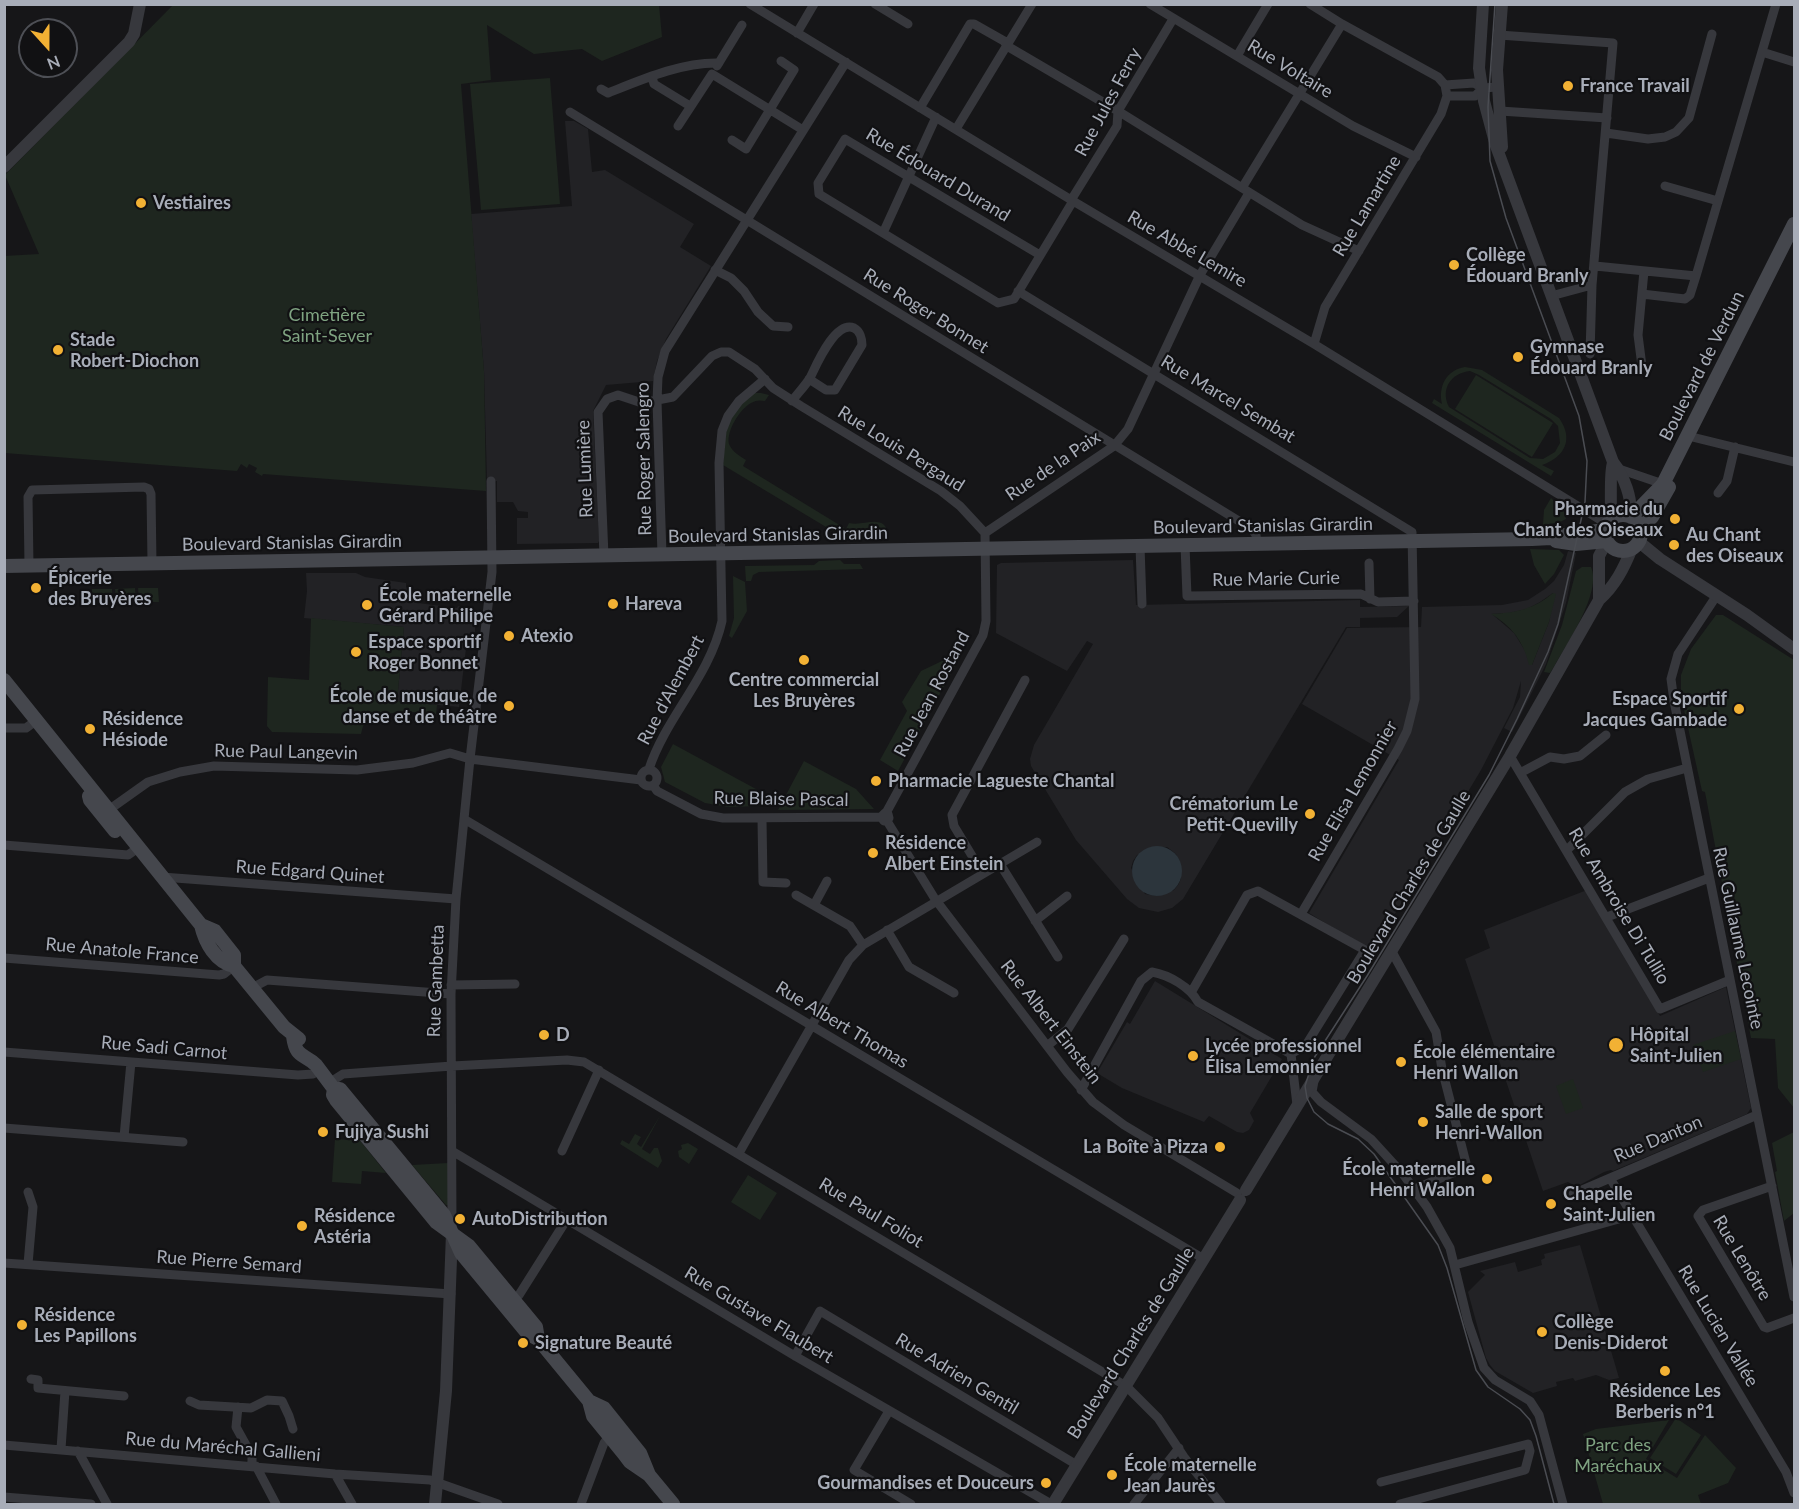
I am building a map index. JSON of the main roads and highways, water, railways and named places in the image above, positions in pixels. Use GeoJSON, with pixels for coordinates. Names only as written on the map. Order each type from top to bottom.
{"type":"FeatureCollection","features":[{"type":"Feature","properties":{"kind":"main road","name":"Boulevard de Verdun"},"geometry":{"type":"LineString","coordinates":[[1637,540],[1652,518],[1794,224]]}},
{"type":"Feature","properties":{"kind":"main road","name":"Boulevard de Verdun"},"geometry":{"type":"LineString","coordinates":[[1631,517],[1663,484],[1692,437],[1794,239]]}},
{"type":"Feature","properties":{"kind":"main road"},"geometry":{"type":"LineString","coordinates":[[1620,515],[1631,517],[1637,522],[1637,540],[1625,551],[1618,550],[1607,529],[1620,515]]}},
{"type":"Feature","properties":{"kind":"main road","name":"Boulevard Stanislas Girardin"},"geometry":{"type":"LineString","coordinates":[[4,566],[1551,538],[1556,542],[1576,544],[1607,529]]}},
{"type":"Feature","properties":{"kind":"main road"},"geometry":{"type":"LineString","coordinates":[[4,680],[201,925],[204,940],[224,964],[234,966],[293,1036],[302,1041],[316,1066],[332,1086],[340,1089],[444,1215],[461,1253],[528,1334],[538,1339],[589,1401],[593,1416],[630,1462],[649,1475],[674,1504]]}},
{"type":"Feature","properties":{"kind":"main road"},"geometry":{"type":"LineString","coordinates":[[84,779],[90,800],[126,844],[138,848]]}},
{"type":"Feature","properties":{"kind":"main road"},"geometry":{"type":"LineString","coordinates":[[332,1086],[336,1100],[436,1222],[469,1246],[513,1299],[536,1328],[538,1339]]}},
{"type":"Feature","properties":{"kind":"main road"},"geometry":{"type":"LineString","coordinates":[[589,1401],[604,1408],[640,1453],[649,1475]]}},
{"type":"Feature","properties":{"kind":"tram line"},"geometry":{"type":"LineString","coordinates":[[1495,4],[1488,107],[1490,161],[1506,218],[1579,416],[1587,461],[1585,502],[1558,624],[1548,652],[1517,719],[1489,775],[1367,976],[1314,1058],[1305,1086],[1307,1098],[1314,1112],[1328,1124],[1358,1139],[1374,1154],[1438,1245],[1447,1268],[1476,1370],[1488,1387],[1520,1409],[1530,1420],[1554,1504]]}},
{"type":"Feature","properties":{"kind":"place","name":"France Travail"},"geometry":{"type":"Point","coordinates":[1568,86]}},
{"type":"Feature","properties":{"kind":"place","name":"Vestiaires"},"geometry":{"type":"Point","coordinates":[141,203]}},
{"type":"Feature","properties":{"kind":"place","name":"Collège Édouard Branly"},"geometry":{"type":"Point","coordinates":[1454,265]}},
{"type":"Feature","properties":{"kind":"place","name":"Stade Robert-Diochon"},"geometry":{"type":"Point","coordinates":[58,350]}},
{"type":"Feature","properties":{"kind":"place","name":"Gymnase Édouard Branly"},"geometry":{"type":"Point","coordinates":[1518,357]}},
{"type":"Feature","properties":{"kind":"place","name":"Pharmacie du Chant des Oiseaux"},"geometry":{"type":"Point","coordinates":[1675,519]}},
{"type":"Feature","properties":{"kind":"place","name":"Au Chant des Oiseaux"},"geometry":{"type":"Point","coordinates":[1674,545]}},
{"type":"Feature","properties":{"kind":"place","name":"Épicerie des Bruyères"},"geometry":{"type":"Point","coordinates":[36,588]}},
{"type":"Feature","properties":{"kind":"place","name":"Hareva"},"geometry":{"type":"Point","coordinates":[613,604]}},
{"type":"Feature","properties":{"kind":"place","name":"École maternelle Gérard Philipe"},"geometry":{"type":"Point","coordinates":[367,605]}},
{"type":"Feature","properties":{"kind":"place","name":"Atexio"},"geometry":{"type":"Point","coordinates":[509,636]}},
{"type":"Feature","properties":{"kind":"place","name":"Espace sportif Roger Bonnet"},"geometry":{"type":"Point","coordinates":[356,652]}},
{"type":"Feature","properties":{"kind":"place","name":"Centre commercial Les Bruyères"},"geometry":{"type":"Point","coordinates":[804,660]}},
{"type":"Feature","properties":{"kind":"place","name":"École de musique, de danse et de théâtre"},"geometry":{"type":"Point","coordinates":[509,706]}},
{"type":"Feature","properties":{"kind":"place","name":"Espace Sportif Jacques Gambade"},"geometry":{"type":"Point","coordinates":[1739,709]}},
{"type":"Feature","properties":{"kind":"place","name":"Résidence Hésiode"},"geometry":{"type":"Point","coordinates":[90,729]}},
{"type":"Feature","properties":{"kind":"place","name":"Pharmacie Lagueste Chantal"},"geometry":{"type":"Point","coordinates":[876,781]}},
{"type":"Feature","properties":{"kind":"place","name":"Crématorium Le Petit-Quevilly"},"geometry":{"type":"Point","coordinates":[1310,814]}},
{"type":"Feature","properties":{"kind":"place","name":"Résidence Albert Einstein"},"geometry":{"type":"Point","coordinates":[873,853]}},
{"type":"Feature","properties":{"kind":"place","name":"D"},"geometry":{"type":"Point","coordinates":[544,1035]}},
{"type":"Feature","properties":{"kind":"place","name":"Hôpital Saint-Julien"},"geometry":{"type":"Point","coordinates":[1616,1045]}},
{"type":"Feature","properties":{"kind":"place","name":"Lycée professionnel Élisa Lemonnier"},"geometry":{"type":"Point","coordinates":[1193,1056]}},
{"type":"Feature","properties":{"kind":"place","name":"École élémentaire Henri Wallon"},"geometry":{"type":"Point","coordinates":[1401,1062]}},
{"type":"Feature","properties":{"kind":"place","name":"Salle de sport Henri-Wallon"},"geometry":{"type":"Point","coordinates":[1423,1122]}},
{"type":"Feature","properties":{"kind":"place","name":"Fujiya Sushi"},"geometry":{"type":"Point","coordinates":[323,1132]}},
{"type":"Feature","properties":{"kind":"place","name":"La Boîte à Pizza"},"geometry":{"type":"Point","coordinates":[1220,1147]}},
{"type":"Feature","properties":{"kind":"place","name":"École maternelle Henri Wallon"},"geometry":{"type":"Point","coordinates":[1487,1179]}},
{"type":"Feature","properties":{"kind":"place","name":"Chapelle Saint-Julien"},"geometry":{"type":"Point","coordinates":[1551,1204]}},
{"type":"Feature","properties":{"kind":"place","name":"AutoDistribution"},"geometry":{"type":"Point","coordinates":[460,1219]}},
{"type":"Feature","properties":{"kind":"place","name":"Résidence Astéria"},"geometry":{"type":"Point","coordinates":[302,1226]}},
{"type":"Feature","properties":{"kind":"place","name":"Résidence Les Papillons"},"geometry":{"type":"Point","coordinates":[22,1325]}},
{"type":"Feature","properties":{"kind":"place","name":"Collège Denis-Diderot"},"geometry":{"type":"Point","coordinates":[1542,1332]}},
{"type":"Feature","properties":{"kind":"place","name":"Signature Beauté"},"geometry":{"type":"Point","coordinates":[523,1343]}},
{"type":"Feature","properties":{"kind":"place","name":"Résidence Les Berberis n°1"},"geometry":{"type":"Point","coordinates":[1665,1371]}},
{"type":"Feature","properties":{"kind":"place","name":"École maternelle Jean Jaurès"},"geometry":{"type":"Point","coordinates":[1112,1475]}},
{"type":"Feature","properties":{"kind":"place","name":"Gourmandises et Douceurs"},"geometry":{"type":"Point","coordinates":[1046,1483]}},
{"type":"Feature","properties":{"kind":"park label","name":"Cimetière Saint-Sever"},"geometry":{"type":"Point","coordinates":[327,325]}},
{"type":"Feature","properties":{"kind":"park label","name":"Parc des Maréchaux"},"geometry":{"type":"Point","coordinates":[1618,1455]}}]}
